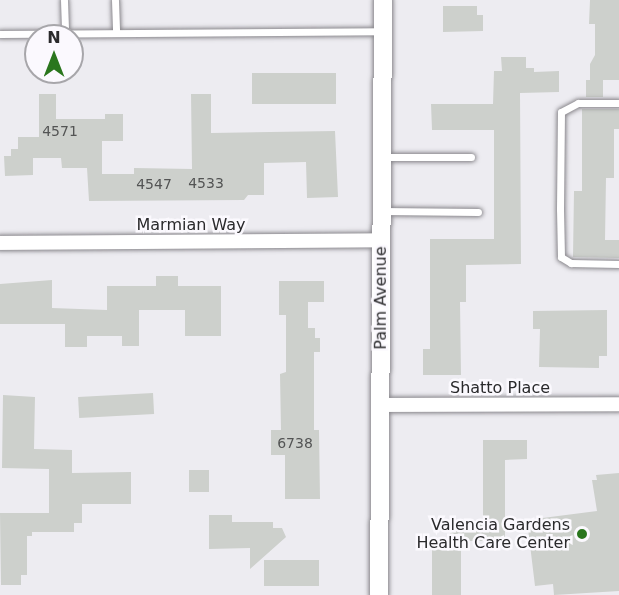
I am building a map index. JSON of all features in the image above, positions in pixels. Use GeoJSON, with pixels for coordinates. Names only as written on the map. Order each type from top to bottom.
{"type":"FeatureCollection","features":[{"type":"Feature","properties":{"kind":"street","name":"Palm Avenue"},"geometry":{"type":"LineString","coordinates":[[379,595],[382,0]]}},
{"type":"Feature","properties":{"kind":"street","name":"Marmian Way"},"geometry":{"type":"LineString","coordinates":[[0,243],[382,240]]}},
{"type":"Feature","properties":{"kind":"street","name":"Shatto Place"},"geometry":{"type":"LineString","coordinates":[[381,405],[619,404]]}},
{"type":"Feature","properties":{"kind":"lane"},"geometry":{"type":"LineString","coordinates":[[64,0],[65,24]]}},
{"type":"Feature","properties":{"kind":"lane"},"geometry":{"type":"LineString","coordinates":[[115,0],[116,33]]}},
{"type":"Feature","properties":{"kind":"lane"},"geometry":{"type":"LineString","coordinates":[[84,33],[382,31]]}},
{"type":"Feature","properties":{"kind":"lane"},"geometry":{"type":"LineString","coordinates":[[0,34],[24,34]]}},
{"type":"Feature","properties":{"kind":"lane"},"geometry":{"type":"LineString","coordinates":[[619,103],[578,103],[561,112],[560,209],[561,257],[571,263],[619,264]]}},
{"type":"Feature","properties":{"kind":"lane"},"geometry":{"type":"LineString","coordinates":[[382,157],[471,157]]}},
{"type":"Feature","properties":{"kind":"lane"},"geometry":{"type":"LineString","coordinates":[[382,211],[478,212]]}},
{"type":"Feature","properties":{"kind":"building"},"geometry":{"type":"Polygon","coordinates":[[[590,0],[619,0],[619,80],[603,80],[603,97],[586,97],[586,80],[590,80],[590,64],[595,55],[595,24],[589,24],[590,0]]]}},
{"type":"Feature","properties":{"kind":"building"},"geometry":{"type":"Polygon","coordinates":[[[443,6],[477,6],[477,15],[483,15],[483,31],[443,32],[443,6]]]}},
{"type":"Feature","properties":{"kind":"building"},"geometry":{"type":"Polygon","coordinates":[[[501,57],[526,57],[526,68],[534,68],[534,72],[559,71],[559,92],[520,93],[521,264],[466,265],[466,302],[460,302],[461,375],[423,375],[423,349],[430,349],[430,239],[494,239],[494,130],[432,130],[431,104],[493,104],[494,71],[502,71],[501,57]]]}},
{"type":"Feature","properties":{"kind":"building"},"geometry":{"type":"Polygon","coordinates":[[[252,73],[336,73],[336,104],[252,104],[252,73]]]}},
{"type":"Feature","properties":{"kind":"building"},"geometry":{"type":"Polygon","coordinates":[[[39,94],[56,94],[56,119],[105,119],[105,114],[123,114],[123,141],[102,141],[102,174],[134,174],[134,168],[192,169],[191,94],[211,94],[211,133],[335,131],[338,197],[307,198],[306,162],[264,163],[264,195],[248,195],[244,200],[89,201],[87,168],[62,168],[61,158],[33,158],[33,175],[5,176],[4,156],[11,156],[11,149],[18,149],[18,137],[39,137],[39,94]]]}},
{"type":"Feature","properties":{"kind":"building"},"geometry":{"type":"Polygon","coordinates":[[[582,109],[619,109],[619,129],[614,129],[614,178],[606,178],[605,240],[619,240],[619,258],[573,257],[574,191],[582,191],[582,109]]]}},
{"type":"Feature","properties":{"kind":"building"},"geometry":{"type":"Polygon","coordinates":[[[156,276],[178,276],[178,286],[221,286],[221,336],[185,336],[185,310],[139,310],[139,346],[122,346],[122,336],[87,336],[87,347],[65,347],[65,324],[0,324],[0,284],[52,280],[52,308],[107,310],[107,286],[156,286],[156,276]]]}},
{"type":"Feature","properties":{"kind":"building"},"geometry":{"type":"Polygon","coordinates":[[[279,281],[324,281],[324,302],[308,302],[308,328],[315,328],[315,338],[320,338],[320,352],[314,352],[314,430],[319,430],[320,499],[285,499],[285,455],[271,455],[271,430],[281,430],[280,374],[286,372],[286,315],[279,315],[279,281]]]}},
{"type":"Feature","properties":{"kind":"building"},"geometry":{"type":"Polygon","coordinates":[[[607,310],[607,356],[599,356],[599,368],[539,367],[540,329],[533,329],[533,311],[607,310]]]}},
{"type":"Feature","properties":{"kind":"building"},"geometry":{"type":"Polygon","coordinates":[[[153,393],[154,414],[79,418],[78,397],[153,393]]]}},
{"type":"Feature","properties":{"kind":"building"},"geometry":{"type":"Polygon","coordinates":[[[3,395],[35,397],[34,449],[72,450],[72,473],[131,472],[131,504],[82,504],[82,523],[74,523],[74,532],[32,532],[32,536],[27,536],[27,575],[21,575],[21,585],[1,585],[0,513],[49,513],[49,469],[2,468],[3,395]]]}},
{"type":"Feature","properties":{"kind":"building"},"geometry":{"type":"Polygon","coordinates":[[[483,440],[527,440],[527,459],[505,460],[505,541],[450,541],[450,520],[483,520],[483,440]]]}},
{"type":"Feature","properties":{"kind":"building"},"geometry":{"type":"Polygon","coordinates":[[[189,470],[209,470],[209,492],[189,492],[189,470]]]}},
{"type":"Feature","properties":{"kind":"building","name":"Valencia Gardens Health Care Center"},"geometry":{"type":"Polygon","coordinates":[[[619,473],[619,591],[554,595],[553,584],[535,586],[527,520],[597,511],[592,480],[597,480],[596,475],[619,473]]]}},
{"type":"Feature","properties":{"kind":"building"},"geometry":{"type":"Polygon","coordinates":[[[209,515],[232,515],[232,522],[273,522],[273,528],[282,528],[286,537],[250,569],[250,548],[209,549],[209,515]]]}},
{"type":"Feature","properties":{"kind":"building"},"geometry":{"type":"Polygon","coordinates":[[[432,548],[461,548],[461,595],[432,595],[432,548]]]}},
{"type":"Feature","properties":{"kind":"building"},"geometry":{"type":"Polygon","coordinates":[[[264,560],[319,560],[319,586],[264,586],[264,560]]]}},
{"type":"Feature","properties":{"kind":"place","name":"Valencia Gardens Health Care Center"},"geometry":{"type":"Point","coordinates":[582,534]}}]}
